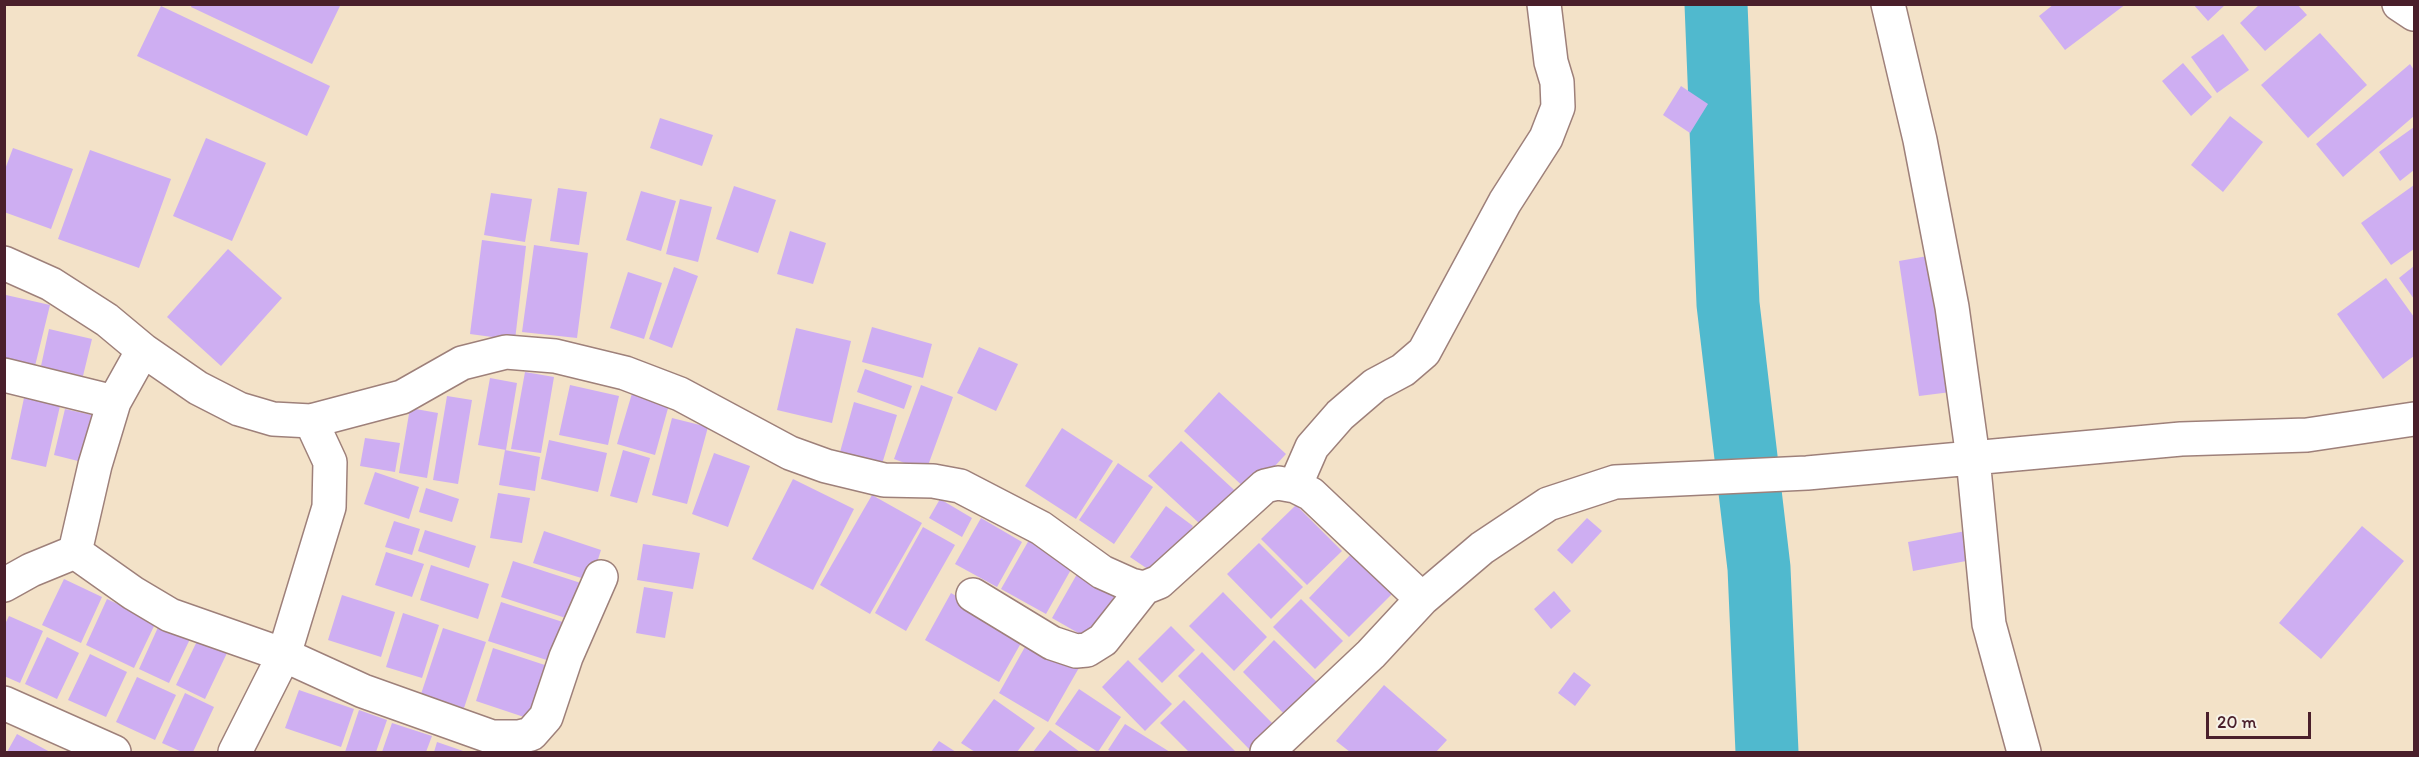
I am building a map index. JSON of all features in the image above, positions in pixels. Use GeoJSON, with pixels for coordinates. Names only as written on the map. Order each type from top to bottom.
{"type":"FeatureCollection","features":[{"type":"Feature","properties":{"kind":"street"},"geometry":{"type":"LineString","coordinates":[[1295,486],[1312,447],[1340,415],[1375,385],[1403,370],[1424,352],[1504,202],[1546,138],[1558,107],[1557,82],[1551,62],[1544,4]]}},
{"type":"Feature","properties":{"kind":"street"},"geometry":{"type":"LineString","coordinates":[[1888,4],[1920,140],[1952,307],[1973,458],[1989,624],[2024,753]]}},
{"type":"Feature","properties":{"kind":"street"},"geometry":{"type":"LineString","coordinates":[[2399,4],[2415,14]]}},
{"type":"Feature","properties":{"kind":"street"},"geometry":{"type":"LineString","coordinates":[[4,263],[51,284],[107,320],[143,350],[198,388],[239,409],[273,419],[311,421],[402,397],[462,363],[506,352],[555,356],[625,373],[680,394],[790,453],[826,466],[884,480],[933,481],[960,486],[1041,528],[1102,572],[1131,585],[1144,588]]}},
{"type":"Feature","properties":{"kind":"street"},"geometry":{"type":"LineString","coordinates":[[75,552],[95,465],[114,402],[143,350]]}},
{"type":"Feature","properties":{"kind":"street"},"geometry":{"type":"LineString","coordinates":[[4,375],[114,402]]}},
{"type":"Feature","properties":{"kind":"street"},"geometry":{"type":"LineString","coordinates":[[1267,753],[1363,662],[1422,599],[1482,548],[1548,504],[1615,482],[1807,473],[2181,439],[2307,435],[2415,419]]}},
{"type":"Feature","properties":{"kind":"street"},"geometry":{"type":"LineString","coordinates":[[236,753],[284,655],[328,507],[330,462],[311,421]]}},
{"type":"Feature","properties":{"kind":"street"},"geometry":{"type":"LineString","coordinates":[[973,595],[1052,643],[1076,651],[1087,650],[1103,640],[1144,588],[1159,582],[1265,486],[1278,483],[1295,486],[1311,494],[1422,599]]}},
{"type":"Feature","properties":{"kind":"street"},"geometry":{"type":"LineString","coordinates":[[4,585],[31,570],[75,552]]}},
{"type":"Feature","properties":{"kind":"street"},"geometry":{"type":"LineString","coordinates":[[75,552],[133,593],[170,615],[284,655],[363,691],[492,737],[519,737],[531,734],[546,717],[566,657],[601,577]]}},
{"type":"Feature","properties":{"kind":"street"},"geometry":{"type":"LineString","coordinates":[[4,703],[114,753]]}},
{"type":"Feature","properties":{"kind":"building"},"geometry":{"type":"Polygon","coordinates":[[[192,4],[337,4],[340,6],[312,64],[191,7],[192,4]]]}},
{"type":"Feature","properties":{"kind":"building"},"geometry":{"type":"Polygon","coordinates":[[[2054,4],[2126,4],[2065,50],[2039,16],[2054,4]]]}},
{"type":"Feature","properties":{"kind":"building"},"geometry":{"type":"Polygon","coordinates":[[[2193,4],[2226,4],[2208,21],[2193,4]]]}},
{"type":"Feature","properties":{"kind":"building"},"geometry":{"type":"Polygon","coordinates":[[[2260,4],[2297,4],[2307,15],[2265,51],[2240,23],[2260,4]]]}},
{"type":"Feature","properties":{"kind":"building"},"geometry":{"type":"Polygon","coordinates":[[[161,6],[330,86],[307,136],[137,56],[161,6]]]}},
{"type":"Feature","properties":{"kind":"building"},"geometry":{"type":"Polygon","coordinates":[[[2320,33],[2367,85],[2308,138],[2261,85],[2320,33]]]}},
{"type":"Feature","properties":{"kind":"building"},"geometry":{"type":"Polygon","coordinates":[[[2223,34],[2249,70],[2217,93],[2191,57],[2223,34]]]}},
{"type":"Feature","properties":{"kind":"building"},"geometry":{"type":"Polygon","coordinates":[[[2183,63],[2212,97],[2191,116],[2162,81],[2183,63]]]}},
{"type":"Feature","properties":{"kind":"building"},"geometry":{"type":"Polygon","coordinates":[[[2410,64],[2414,70],[2414,116],[2343,177],[2316,144],[2410,64]]]}},
{"type":"Feature","properties":{"kind":"building"},"geometry":{"type":"Polygon","coordinates":[[[1681,86],[1708,104],[1690,133],[1663,115],[1681,86]]]}},
{"type":"Feature","properties":{"kind":"building"},"geometry":{"type":"Polygon","coordinates":[[[2230,116],[2263,142],[2223,192],[2191,165],[2230,116]]]}},
{"type":"Feature","properties":{"kind":"building"},"geometry":{"type":"Polygon","coordinates":[[[660,118],[713,135],[702,166],[650,148],[660,118]]]}},
{"type":"Feature","properties":{"kind":"building"},"geometry":{"type":"Polygon","coordinates":[[[2414,127],[2414,170],[2400,181],[2379,152],[2414,127]]]}},
{"type":"Feature","properties":{"kind":"building"},"geometry":{"type":"Polygon","coordinates":[[[206,138],[266,163],[232,241],[173,216],[206,138]]]}},
{"type":"Feature","properties":{"kind":"building"},"geometry":{"type":"Polygon","coordinates":[[[13,148],[73,169],[51,229],[4,212],[4,172],[13,148]]]}},
{"type":"Feature","properties":{"kind":"building"},"geometry":{"type":"Polygon","coordinates":[[[90,150],[171,179],[139,268],[58,239],[90,150]]]}},
{"type":"Feature","properties":{"kind":"building"},"geometry":{"type":"Polygon","coordinates":[[[2414,185],[2414,249],[2391,265],[2361,223],[2414,185]]]}},
{"type":"Feature","properties":{"kind":"building"},"geometry":{"type":"Polygon","coordinates":[[[734,186],[776,200],[758,253],[716,239],[734,186]]]}},
{"type":"Feature","properties":{"kind":"building"},"geometry":{"type":"Polygon","coordinates":[[[558,188],[587,192],[579,245],[550,241],[558,188]]]}},
{"type":"Feature","properties":{"kind":"building"},"geometry":{"type":"Polygon","coordinates":[[[641,191],[676,201],[661,251],[626,240],[641,191]]]}},
{"type":"Feature","properties":{"kind":"building"},"geometry":{"type":"Polygon","coordinates":[[[491,193],[532,199],[525,242],[484,235],[491,193]]]}},
{"type":"Feature","properties":{"kind":"building"},"geometry":{"type":"Polygon","coordinates":[[[680,199],[712,207],[698,262],[666,254],[680,199]]]}},
{"type":"Feature","properties":{"kind":"building"},"geometry":{"type":"Polygon","coordinates":[[[790,231],[826,243],[813,284],[777,274],[790,231]]]}},
{"type":"Feature","properties":{"kind":"building"},"geometry":{"type":"Polygon","coordinates":[[[482,240],[526,246],[515,340],[470,334],[482,240]]]}},
{"type":"Feature","properties":{"kind":"building"},"geometry":{"type":"Polygon","coordinates":[[[534,245],[588,253],[577,338],[522,332],[534,245]]]}},
{"type":"Feature","properties":{"kind":"building"},"geometry":{"type":"Polygon","coordinates":[[[228,249],[282,298],[221,366],[167,317],[228,249]]]}},
{"type":"Feature","properties":{"kind":"building"},"geometry":{"type":"Polygon","coordinates":[[[1939,254],[1959,391],[1919,396],[1899,261],[1939,254]]]}},
{"type":"Feature","properties":{"kind":"building"},"geometry":{"type":"Polygon","coordinates":[[[2414,266],[2414,299],[2399,278],[2414,266]]]}},
{"type":"Feature","properties":{"kind":"building"},"geometry":{"type":"Polygon","coordinates":[[[674,267],[698,276],[672,348],[649,339],[674,267]]]}},
{"type":"Feature","properties":{"kind":"building"},"geometry":{"type":"Polygon","coordinates":[[[628,272],[662,283],[644,339],[610,328],[628,272]]]}},
{"type":"Feature","properties":{"kind":"building"},"geometry":{"type":"Polygon","coordinates":[[[2386,278],[2414,317],[2414,356],[2383,379],[2337,314],[2386,278]]]}},
{"type":"Feature","properties":{"kind":"building"},"geometry":{"type":"Polygon","coordinates":[[[6,295],[50,305],[34,370],[4,363],[6,295]]]}},
{"type":"Feature","properties":{"kind":"building"},"geometry":{"type":"Polygon","coordinates":[[[872,327],[932,344],[923,378],[862,362],[872,327]]]}},
{"type":"Feature","properties":{"kind":"building"},"geometry":{"type":"Polygon","coordinates":[[[796,328],[851,341],[832,423],[777,410],[796,328]]]}},
{"type":"Feature","properties":{"kind":"building"},"geometry":{"type":"Polygon","coordinates":[[[49,329],[92,339],[83,376],[41,366],[49,329]]]}},
{"type":"Feature","properties":{"kind":"building"},"geometry":{"type":"Polygon","coordinates":[[[979,347],[1018,364],[996,411],[957,393],[979,347]]]}},
{"type":"Feature","properties":{"kind":"building"},"geometry":{"type":"Polygon","coordinates":[[[865,369],[912,386],[904,409],[857,392],[865,369]]]}},
{"type":"Feature","properties":{"kind":"building"},"geometry":{"type":"Polygon","coordinates":[[[525,372],[554,377],[541,453],[511,449],[525,372]]]}},
{"type":"Feature","properties":{"kind":"building"},"geometry":{"type":"Polygon","coordinates":[[[490,378],[517,383],[506,450],[478,445],[490,378]]]}},
{"type":"Feature","properties":{"kind":"building"},"geometry":{"type":"Polygon","coordinates":[[[570,385],[619,396],[608,445],[559,435],[570,385]]]}},
{"type":"Feature","properties":{"kind":"building"},"geometry":{"type":"Polygon","coordinates":[[[921,385],[953,397],[926,471],[894,459],[921,385]]]}},
{"type":"Feature","properties":{"kind":"building"},"geometry":{"type":"Polygon","coordinates":[[[633,390],[670,401],[655,455],[617,444],[633,390]]]}},
{"type":"Feature","properties":{"kind":"building"},"geometry":{"type":"Polygon","coordinates":[[[1219,392],[1286,454],[1250,493],[1184,431],[1219,392]]]}},
{"type":"Feature","properties":{"kind":"building"},"geometry":{"type":"Polygon","coordinates":[[[447,396],[472,400],[458,484],[433,480],[447,396]]]}},
{"type":"Feature","properties":{"kind":"building"},"geometry":{"type":"Polygon","coordinates":[[[24,398],[60,406],[46,467],[11,459],[24,398]]]}},
{"type":"Feature","properties":{"kind":"building"},"geometry":{"type":"Polygon","coordinates":[[[854,402],[897,415],[882,464],[840,452],[854,402]]]}},
{"type":"Feature","properties":{"kind":"building"},"geometry":{"type":"Polygon","coordinates":[[[410,408],[438,413],[427,478],[399,473],[410,408]]]}},
{"type":"Feature","properties":{"kind":"building"},"geometry":{"type":"Polygon","coordinates":[[[65,409],[101,417],[90,464],[54,455],[65,409]]]}},
{"type":"Feature","properties":{"kind":"building"},"geometry":{"type":"Polygon","coordinates":[[[672,418],[708,427],[687,504],[652,495],[672,418]]]}},
{"type":"Feature","properties":{"kind":"building"},"geometry":{"type":"Polygon","coordinates":[[[1062,428],[1113,461],[1076,519],[1025,486],[1062,428]]]}},
{"type":"Feature","properties":{"kind":"building"},"geometry":{"type":"Polygon","coordinates":[[[365,438],[400,443],[395,472],[360,466],[365,438]]]}},
{"type":"Feature","properties":{"kind":"building"},"geometry":{"type":"Polygon","coordinates":[[[549,440],[607,453],[598,492],[541,479],[549,440]]]}},
{"type":"Feature","properties":{"kind":"building"},"geometry":{"type":"Polygon","coordinates":[[[1181,441],[1244,499],[1212,535],[1148,476],[1181,441]]]}},
{"type":"Feature","properties":{"kind":"building"},"geometry":{"type":"Polygon","coordinates":[[[505,450],[540,457],[535,491],[499,485],[505,450]]]}},
{"type":"Feature","properties":{"kind":"building"},"geometry":{"type":"Polygon","coordinates":[[[623,450],[650,458],[637,503],[610,496],[623,450]]]}},
{"type":"Feature","properties":{"kind":"building"},"geometry":{"type":"Polygon","coordinates":[[[714,453],[750,466],[728,527],[692,514],[714,453]]]}},
{"type":"Feature","properties":{"kind":"building"},"geometry":{"type":"Polygon","coordinates":[[[1118,463],[1153,487],[1114,544],[1079,520],[1118,463]]]}},
{"type":"Feature","properties":{"kind":"building"},"geometry":{"type":"Polygon","coordinates":[[[375,472],[419,487],[409,519],[364,504],[375,472]]]}},
{"type":"Feature","properties":{"kind":"building"},"geometry":{"type":"Polygon","coordinates":[[[793,479],[854,509],[813,590],[752,559],[793,479]]]}},
{"type":"Feature","properties":{"kind":"building"},"geometry":{"type":"Polygon","coordinates":[[[426,488],[459,499],[452,522],[419,512],[426,488]]]}},
{"type":"Feature","properties":{"kind":"building"},"geometry":{"type":"Polygon","coordinates":[[[498,493],[530,498],[522,543],[490,538],[498,493]]]}},
{"type":"Feature","properties":{"kind":"building"},"geometry":{"type":"Polygon","coordinates":[[[872,495],[922,523],[870,614],[820,585],[872,495]]]}},
{"type":"Feature","properties":{"kind":"building"},"geometry":{"type":"Polygon","coordinates":[[[940,499],[972,518],[962,537],[929,518],[940,499]]]}},
{"type":"Feature","properties":{"kind":"building"},"geometry":{"type":"Polygon","coordinates":[[[1296,505],[1342,551],[1307,585],[1261,539],[1296,505]]]}},
{"type":"Feature","properties":{"kind":"building"},"geometry":{"type":"Polygon","coordinates":[[[1166,506],[1193,526],[1158,576],[1130,557],[1166,506]]]}},
{"type":"Feature","properties":{"kind":"building"},"geometry":{"type":"Polygon","coordinates":[[[981,518],[1022,542],[997,587],[955,564],[981,518]]]}},
{"type":"Feature","properties":{"kind":"building"},"geometry":{"type":"Polygon","coordinates":[[[1587,518],[1602,531],[1572,564],[1557,550],[1587,518]]]}},
{"type":"Feature","properties":{"kind":"building"},"geometry":{"type":"Polygon","coordinates":[[[394,521],[420,529],[412,555],[385,547],[394,521]]]}},
{"type":"Feature","properties":{"kind":"building"},"geometry":{"type":"Polygon","coordinates":[[[2362,526],[2404,561],[2321,659],[2279,623],[2362,526]]]}},
{"type":"Feature","properties":{"kind":"building"},"geometry":{"type":"Polygon","coordinates":[[[923,527],[955,545],[906,631],[875,613],[923,527]]]}},
{"type":"Feature","properties":{"kind":"building"},"geometry":{"type":"Polygon","coordinates":[[[1976,529],[1982,558],[1913,571],[1908,542],[1976,529]]]}},
{"type":"Feature","properties":{"kind":"building"},"geometry":{"type":"Polygon","coordinates":[[[425,530],[476,546],[469,568],[418,551],[425,530]]]}},
{"type":"Feature","properties":{"kind":"building"},"geometry":{"type":"Polygon","coordinates":[[[544,531],[601,550],[591,581],[533,563],[544,531]]]}},
{"type":"Feature","properties":{"kind":"building"},"geometry":{"type":"Polygon","coordinates":[[[1029,540],[1073,566],[1046,614],[1001,589],[1029,540]]]}},
{"type":"Feature","properties":{"kind":"building"},"geometry":{"type":"Polygon","coordinates":[[[1259,543],[1303,587],[1271,619],[1227,574],[1259,543]]]}},
{"type":"Feature","properties":{"kind":"building"},"geometry":{"type":"Polygon","coordinates":[[[643,544],[700,553],[693,589],[637,580],[643,544]]]}},
{"type":"Feature","properties":{"kind":"building"},"geometry":{"type":"Polygon","coordinates":[[[386,552],[424,564],[412,597],[375,585],[386,552]]]}},
{"type":"Feature","properties":{"kind":"building"},"geometry":{"type":"Polygon","coordinates":[[[1353,552],[1394,592],[1349,637],[1309,598],[1353,552]]]}},
{"type":"Feature","properties":{"kind":"building"},"geometry":{"type":"Polygon","coordinates":[[[513,561],[590,586],[578,622],[501,597],[513,561]]]}},
{"type":"Feature","properties":{"kind":"building"},"geometry":{"type":"Polygon","coordinates":[[[431,565],[489,584],[478,619],[420,600],[431,565]]]}},
{"type":"Feature","properties":{"kind":"building"},"geometry":{"type":"Polygon","coordinates":[[[1081,567],[1123,591],[1094,642],[1052,618],[1081,567]]]}},
{"type":"Feature","properties":{"kind":"building"},"geometry":{"type":"Polygon","coordinates":[[[64,579],[102,597],[81,643],[42,625],[64,579]]]}},
{"type":"Feature","properties":{"kind":"building"},"geometry":{"type":"Polygon","coordinates":[[[644,587],[673,592],[665,638],[636,633],[644,587]]]}},
{"type":"Feature","properties":{"kind":"building"},"geometry":{"type":"Polygon","coordinates":[[[1554,591],[1571,611],[1551,629],[1534,609],[1554,591]]]}},
{"type":"Feature","properties":{"kind":"building"},"geometry":{"type":"Polygon","coordinates":[[[1223,592],[1267,637],[1234,671],[1189,626],[1223,592]]]}},
{"type":"Feature","properties":{"kind":"building"},"geometry":{"type":"Polygon","coordinates":[[[951,593],[1025,636],[999,682],[925,640],[951,593]]]}},
{"type":"Feature","properties":{"kind":"building"},"geometry":{"type":"Polygon","coordinates":[[[342,595],[395,612],[381,657],[328,640],[342,595]]]}},
{"type":"Feature","properties":{"kind":"building"},"geometry":{"type":"Polygon","coordinates":[[[107,599],[156,622],[134,668],[86,645],[107,599]]]}},
{"type":"Feature","properties":{"kind":"building"},"geometry":{"type":"Polygon","coordinates":[[[1301,599],[1343,641],[1315,669],[1273,627],[1301,599]]]}},
{"type":"Feature","properties":{"kind":"building"},"geometry":{"type":"Polygon","coordinates":[[[501,602],[572,625],[559,664],[488,641],[501,602]]]}},
{"type":"Feature","properties":{"kind":"building"},"geometry":{"type":"Polygon","coordinates":[[[403,613],[439,625],[422,678],[386,667],[403,613]]]}},
{"type":"Feature","properties":{"kind":"building"},"geometry":{"type":"Polygon","coordinates":[[[9,616],[43,631],[20,683],[4,676],[4,626],[9,616]]]}},
{"type":"Feature","properties":{"kind":"building"},"geometry":{"type":"Polygon","coordinates":[[[160,623],[191,637],[169,683],[139,669],[160,623]]]}},
{"type":"Feature","properties":{"kind":"building"},"geometry":{"type":"Polygon","coordinates":[[[1171,626],[1195,650],[1162,683],[1138,659],[1171,626]]]}},
{"type":"Feature","properties":{"kind":"building"},"geometry":{"type":"Polygon","coordinates":[[[443,628],[486,642],[464,708],[421,694],[443,628]]]}},
{"type":"Feature","properties":{"kind":"building"},"geometry":{"type":"Polygon","coordinates":[[[47,637],[79,653],[57,699],[25,684],[47,637]]]}},
{"type":"Feature","properties":{"kind":"building"},"geometry":{"type":"Polygon","coordinates":[[[1030,638],[1080,666],[1048,722],[999,693],[1030,638]]]}},
{"type":"Feature","properties":{"kind":"building"},"geometry":{"type":"Polygon","coordinates":[[[198,639],[227,653],[205,699],[176,685],[198,639]]]}},
{"type":"Feature","properties":{"kind":"building"},"geometry":{"type":"Polygon","coordinates":[[[1274,640],[1325,690],[1292,722],[1243,672],[1274,640]]]}},
{"type":"Feature","properties":{"kind":"building"},"geometry":{"type":"Polygon","coordinates":[[[493,648],[557,669],[539,722],[476,701],[493,648]]]}},
{"type":"Feature","properties":{"kind":"building"},"geometry":{"type":"Polygon","coordinates":[[[1202,652],[1274,725],[1250,750],[1178,676],[1202,652]]]}},
{"type":"Feature","properties":{"kind":"building"},"geometry":{"type":"Polygon","coordinates":[[[90,654],[127,672],[106,717],[68,700],[90,654]]]}},
{"type":"Feature","properties":{"kind":"building"},"geometry":{"type":"Polygon","coordinates":[[[1128,660],[1172,704],[1145,731],[1102,687],[1128,660]]]}},
{"type":"Feature","properties":{"kind":"building"},"geometry":{"type":"Polygon","coordinates":[[[1574,672],[1591,685],[1575,706],[1558,693],[1574,672]]]}},
{"type":"Feature","properties":{"kind":"building"},"geometry":{"type":"Polygon","coordinates":[[[137,677],[176,695],[155,740],[116,722],[137,677]]]}},
{"type":"Feature","properties":{"kind":"building"},"geometry":{"type":"Polygon","coordinates":[[[1384,685],[1447,740],[1436,752],[1350,752],[1336,741],[1384,685]]]}},
{"type":"Feature","properties":{"kind":"building"},"geometry":{"type":"Polygon","coordinates":[[[1079,689],[1121,717],[1098,752],[1055,724],[1079,689]]]}},
{"type":"Feature","properties":{"kind":"building"},"geometry":{"type":"Polygon","coordinates":[[[299,690],[354,709],[341,747],[285,728],[299,690]]]}},
{"type":"Feature","properties":{"kind":"building"},"geometry":{"type":"Polygon","coordinates":[[[185,693],[214,707],[193,752],[182,752],[162,743],[185,693]]]}},
{"type":"Feature","properties":{"kind":"building"},"geometry":{"type":"Polygon","coordinates":[[[994,699],[1035,728],[1017,752],[975,752],[961,743],[994,699]]]}},
{"type":"Feature","properties":{"kind":"building"},"geometry":{"type":"Polygon","coordinates":[[[1184,700],[1236,752],[1189,752],[1160,723],[1184,700]]]}},
{"type":"Feature","properties":{"kind":"building"},"geometry":{"type":"Polygon","coordinates":[[[359,710],[387,720],[376,752],[345,752],[359,710]]]}},
{"type":"Feature","properties":{"kind":"building"},"geometry":{"type":"Polygon","coordinates":[[[392,723],[432,736],[426,752],[382,752],[392,723]]]}},
{"type":"Feature","properties":{"kind":"building"},"geometry":{"type":"Polygon","coordinates":[[[1125,724],[1170,752],[1113,752],[1108,750],[1125,724]]]}},
{"type":"Feature","properties":{"kind":"building"},"geometry":{"type":"Polygon","coordinates":[[[1050,730],[1080,752],[1033,752],[1050,730]]]}},
{"type":"Feature","properties":{"kind":"building"},"geometry":{"type":"Polygon","coordinates":[[[17,734],[50,752],[7,752],[17,734]]]}},
{"type":"Feature","properties":{"kind":"building"},"geometry":{"type":"Polygon","coordinates":[[[939,741],[956,752],[931,752],[939,741]]]}},
{"type":"Feature","properties":{"kind":"building"},"geometry":{"type":"Polygon","coordinates":[[[437,742],[466,752],[434,752],[437,742]]]}},
{"type":"Feature","properties":{"kind":"waterway"},"geometry":{"type":"LineString","coordinates":[[1716,4],[1728,304],[1759,568],[1767,752]]}}]}
